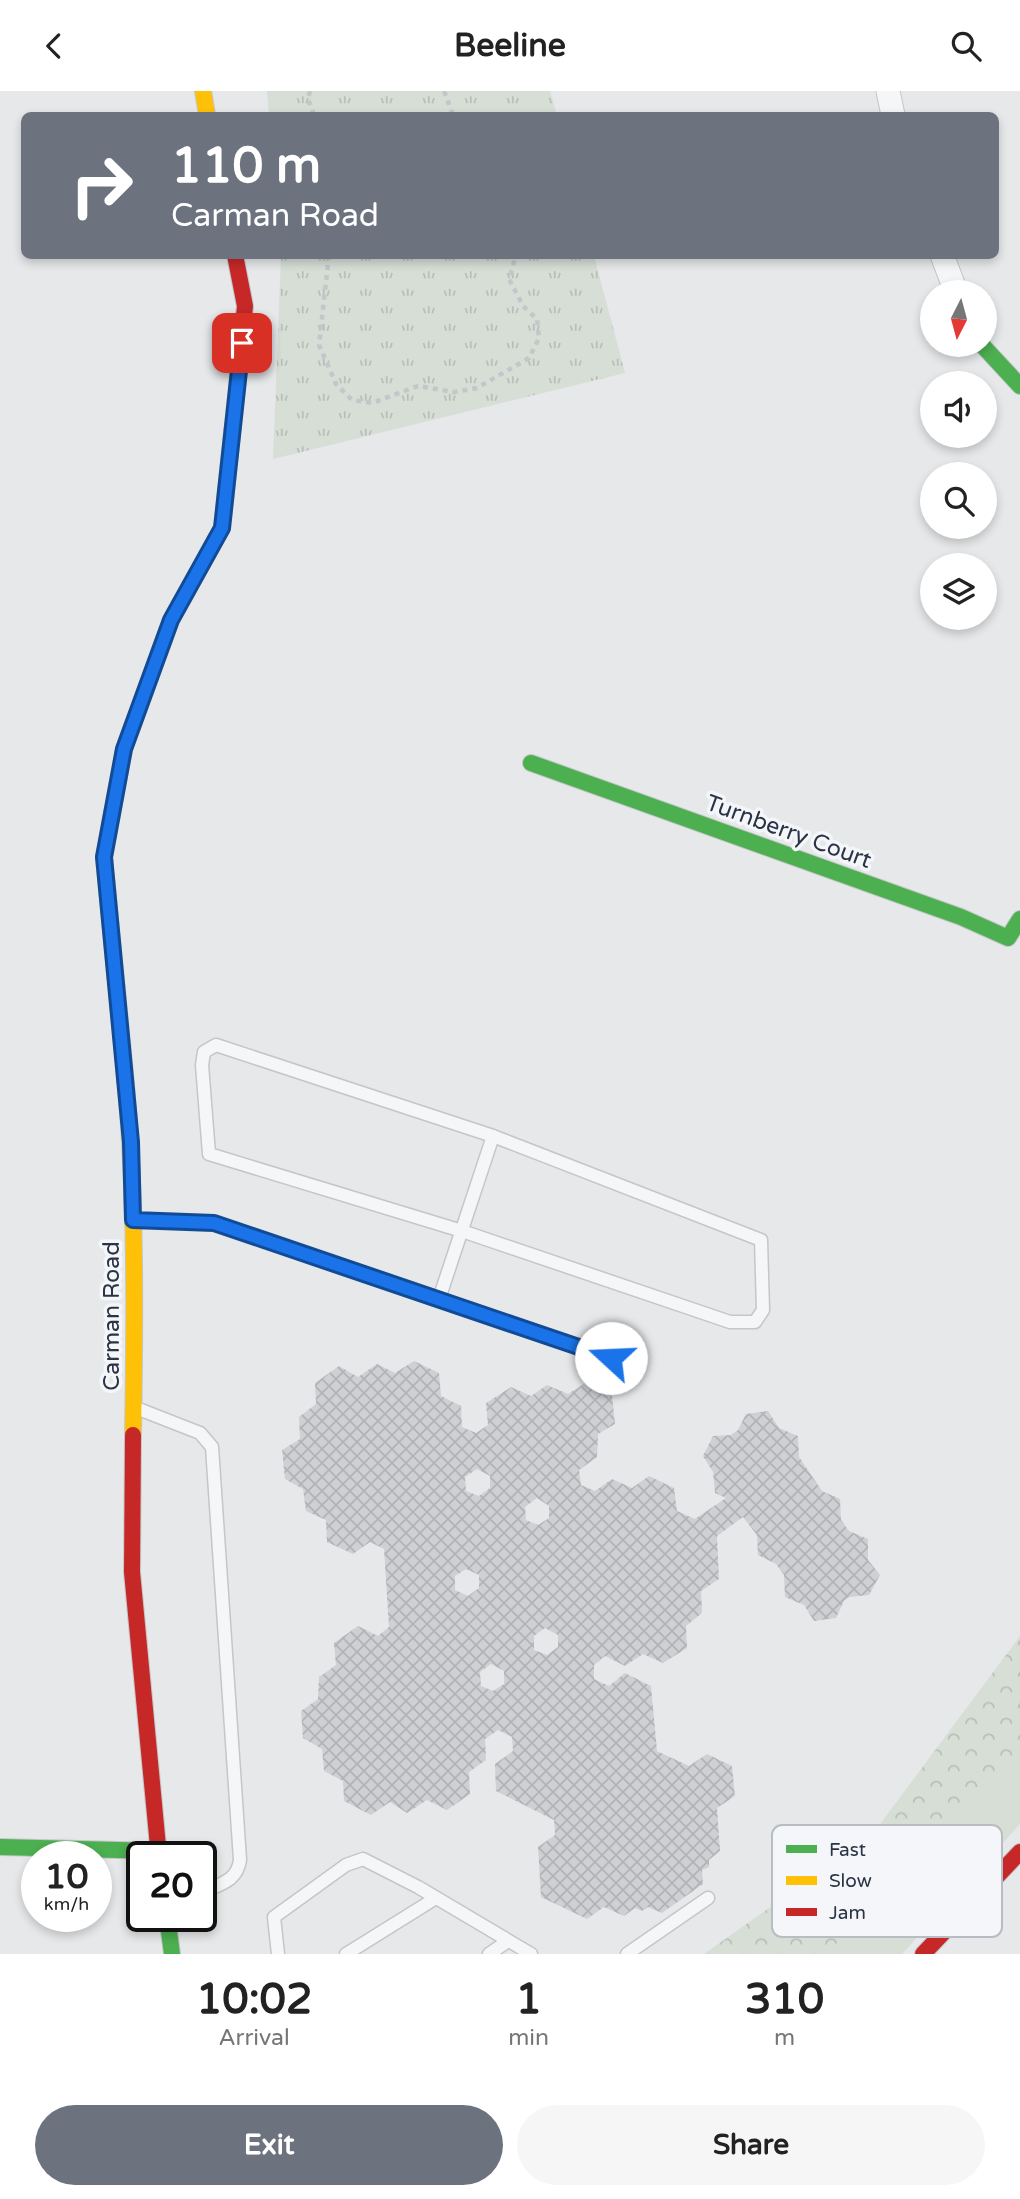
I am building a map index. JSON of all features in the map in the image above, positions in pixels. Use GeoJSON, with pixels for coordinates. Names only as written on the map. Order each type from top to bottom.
{"type":"FeatureCollection","features":[{"type":"Feature","properties":{"kind":"main road"},"geometry":{"type":"LineString","coordinates":[[202,91],[206,112]]}},
{"type":"Feature","properties":{"kind":"main road","name":"Carman Road"},"geometry":{"type":"LineString","coordinates":[[158,1841],[132,1572],[131,1142],[104,857],[124,749],[171,620],[222,528],[245,306],[236,259]]}},
{"type":"Feature","properties":{"kind":"main road"},"geometry":{"type":"LineString","coordinates":[[993,357],[1020,386]]}},
{"type":"Feature","properties":{"kind":"main road","name":"Turnberry Court"},"geometry":{"type":"LineString","coordinates":[[531,763],[961,917],[1008,938],[1020,919]]}},
{"type":"Feature","properties":{"kind":"main road"},"geometry":{"type":"LineString","coordinates":[[0,1847],[126,1853]]}},
{"type":"Feature","properties":{"kind":"main road"},"geometry":{"type":"LineString","coordinates":[[1002,1871],[1020,1852]]}},
{"type":"Feature","properties":{"kind":"main road"},"geometry":{"type":"LineString","coordinates":[[169,1932],[172,1954]]}},
{"type":"Feature","properties":{"kind":"main road"},"geometry":{"type":"LineString","coordinates":[[923,1954],[939,1937]]}},
{"type":"Feature","properties":{"kind":"street"},"geometry":{"type":"LineString","coordinates":[[888,91],[892,112]]}},
{"type":"Feature","properties":{"kind":"street"},"geometry":{"type":"LineString","coordinates":[[944,259],[951,280]]}},
{"type":"Feature","properties":{"kind":"lane"},"geometry":{"type":"LineString","coordinates":[[216,1045],[493,1136],[761,1240],[763,1310],[755,1322],[730,1322],[462,1231],[209,1154],[202,1065],[204,1052],[216,1045]]}},
{"type":"Feature","properties":{"kind":"lane"},"geometry":{"type":"LineString","coordinates":[[439,1299],[493,1136]]}},
{"type":"Feature","properties":{"kind":"lane"},"geometry":{"type":"LineString","coordinates":[[133,1220],[214,1223],[634,1367]]}},
{"type":"Feature","properties":{"kind":"lane"},"geometry":{"type":"LineString","coordinates":[[133,1407],[200,1433],[212,1447],[240,1860],[238,1871],[231,1879],[217,1886]]}},
{"type":"Feature","properties":{"kind":"lane"},"geometry":{"type":"LineString","coordinates":[[278,1954],[274,1917],[346,1865],[363,1859],[418,1887],[531,1954]]}},
{"type":"Feature","properties":{"kind":"lane"},"geometry":{"type":"LineString","coordinates":[[346,1954],[436,1898]]}},
{"type":"Feature","properties":{"kind":"lane"},"geometry":{"type":"LineString","coordinates":[[627,1954],[708,1898]]}},
{"type":"Feature","properties":{"kind":"lane"},"geometry":{"type":"LineString","coordinates":[[489,1954],[508,1941]]}},
{"type":"Feature","properties":{"kind":"path"},"geometry":{"type":"LineString","coordinates":[[310,91],[308,99],[313,112]]}},
{"type":"Feature","properties":{"kind":"path"},"geometry":{"type":"LineString","coordinates":[[444,91],[452,112]]}},
{"type":"Feature","properties":{"kind":"path"},"geometry":{"type":"LineString","coordinates":[[329,259],[319,345],[335,384],[352,400],[373,403],[418,386],[454,392],[477,388],[528,358],[539,338],[537,319],[523,306],[509,279],[515,259]]}},
{"type":"Feature","properties":{"kind":"green space"},"geometry":{"type":"Polygon","coordinates":[[[267,91],[550,91],[556,112],[269,112],[267,91]]]}},
{"type":"Feature","properties":{"kind":"green space"},"geometry":{"type":"Polygon","coordinates":[[[281,259],[595,259],[625,373],[273,459],[281,259]]]}},
{"type":"Feature","properties":{"kind":"green space"},"geometry":{"type":"Polygon","coordinates":[[[1020,1636],[1020,1761],[956,1825],[879,1825],[1020,1636]]]}},
{"type":"Feature","properties":{"kind":"green space"},"geometry":{"type":"Polygon","coordinates":[[[1020,1761],[1020,1824],[1002,1844],[1002,1825],[956,1825],[1020,1761]]]}},
{"type":"Feature","properties":{"kind":"green space"},"geometry":{"type":"Polygon","coordinates":[[[772,1906],[772,1937],[843,1937],[826,1954],[704,1954],[772,1906]]]}},
{"type":"Feature","properties":{"kind":"green space"},"geometry":{"type":"Polygon","coordinates":[[[843,1937],[917,1937],[902,1954],[826,1954],[843,1937]]]}},
{"type":"Feature","properties":{"kind":"building"},"geometry":{"type":"Polygon","coordinates":[[[414,1361],[439,1373],[441,1396],[461,1406],[462,1427],[476,1433],[488,1425],[486,1403],[511,1387],[531,1396],[547,1385],[568,1394],[587,1382],[612,1395],[615,1424],[598,1434],[597,1457],[579,1470],[581,1485],[595,1491],[612,1479],[632,1488],[649,1476],[674,1488],[677,1511],[695,1519],[726,1498],[715,1493],[713,1472],[703,1456],[713,1436],[731,1435],[738,1430],[746,1414],[768,1411],[779,1428],[798,1436],[799,1457],[822,1491],[840,1499],[841,1520],[849,1531],[868,1539],[868,1560],[880,1575],[869,1595],[849,1597],[844,1601],[836,1618],[814,1621],[804,1605],[785,1597],[784,1575],[776,1564],[758,1555],[757,1535],[743,1517],[717,1536],[719,1579],[701,1591],[702,1613],[686,1626],[687,1648],[663,1663],[643,1654],[625,1666],[605,1656],[594,1665],[594,1679],[609,1686],[625,1673],[651,1686],[657,1751],[689,1766],[707,1754],[732,1766],[735,1796],[717,1808],[720,1851],[709,1860],[709,1867],[702,1870],[703,1884],[662,1913],[648,1907],[642,1911],[635,1908],[624,1916],[604,1907],[587,1919],[541,1897],[538,1847],[555,1835],[554,1820],[496,1791],[495,1764],[513,1751],[512,1737],[498,1730],[485,1739],[486,1760],[469,1772],[470,1794],[447,1810],[427,1800],[407,1813],[390,1802],[371,1815],[344,1801],[343,1781],[324,1771],[322,1749],[303,1738],[301,1711],[318,1699],[319,1677],[336,1665],[334,1643],[358,1626],[378,1636],[389,1627],[384,1549],[370,1542],[353,1554],[327,1542],[326,1520],[306,1511],[303,1489],[285,1479],[282,1450],[300,1439],[299,1417],[316,1404],[315,1383],[339,1366],[358,1377],[377,1364],[395,1373],[414,1361]],[[477,1469],[465,1477],[466,1491],[479,1496],[490,1488],[490,1476],[477,1469]],[[537,1498],[525,1507],[526,1520],[538,1525],[549,1518],[549,1506],[537,1498]],[[466,1569],[455,1576],[455,1590],[468,1596],[479,1588],[479,1575],[466,1569]],[[545,1628],[534,1636],[534,1650],[547,1655],[558,1647],[558,1635],[545,1628]],[[491,1664],[480,1672],[481,1686],[493,1691],[504,1684],[504,1671],[491,1664]]]}},
{"type":"Feature","properties":{"kind":"traffic: fast"},"geometry":{"type":"LineString","coordinates":[[993,357],[1020,386]]}},
{"type":"Feature","properties":{"kind":"traffic: fast"},"geometry":{"type":"LineString","coordinates":[[125,1074],[104,857],[124,749],[171,620],[222,528],[234,416]]}},
{"type":"Feature","properties":{"kind":"traffic: fast"},"geometry":{"type":"LineString","coordinates":[[531,763],[961,917],[1008,938],[1020,919]]}},
{"type":"Feature","properties":{"kind":"traffic: fast"},"geometry":{"type":"LineString","coordinates":[[0,1847],[126,1850]]}},
{"type":"Feature","properties":{"kind":"traffic: fast"},"geometry":{"type":"LineString","coordinates":[[169,1932],[172,1954]]}},
{"type":"Feature","properties":{"kind":"traffic: slow"},"geometry":{"type":"LineString","coordinates":[[203,91],[206,112]]}},
{"type":"Feature","properties":{"kind":"traffic: slow"},"geometry":{"type":"LineString","coordinates":[[125,1074],[133,1209],[133,1435]]}},
{"type":"Feature","properties":{"kind":"traffic: jam"},"geometry":{"type":"LineString","coordinates":[[234,416],[245,306],[236,259]]}},
{"type":"Feature","properties":{"kind":"traffic: jam"},"geometry":{"type":"LineString","coordinates":[[133,1435],[132,1572],[157,1841]]}},
{"type":"Feature","properties":{"kind":"traffic: jam"},"geometry":{"type":"LineString","coordinates":[[1002,1871],[1020,1852]]}},
{"type":"Feature","properties":{"kind":"traffic: jam"},"geometry":{"type":"LineString","coordinates":[[923,1954],[939,1937]]}},
{"type":"Feature","properties":{"kind":"route"},"geometry":{"type":"LineString","coordinates":[[242,343],[222,528],[171,620],[124,749],[104,857],[131,1142],[133,1220],[214,1223],[611,1358]]}}]}
